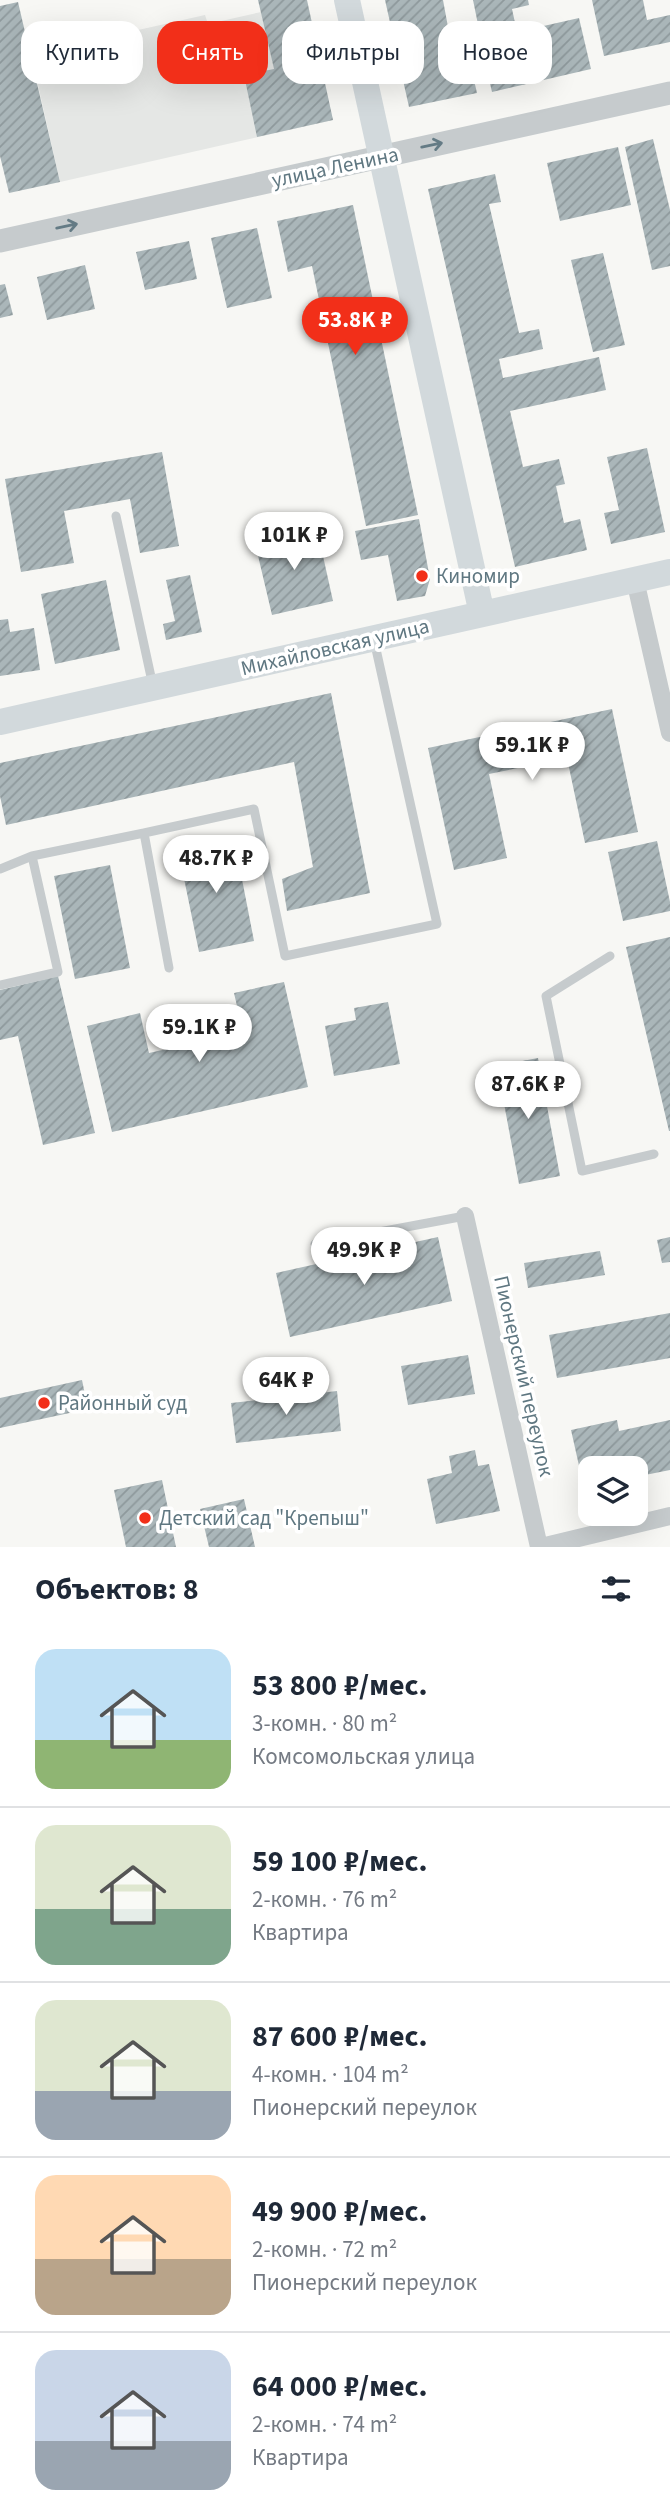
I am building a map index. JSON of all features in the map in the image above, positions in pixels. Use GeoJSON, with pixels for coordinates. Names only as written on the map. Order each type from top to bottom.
{"type":"FeatureCollection","features":[{"type":"Feature","properties":{"kind":"main road"},"geometry":{"type":"LineString","coordinates":[[346,0],[482,614]]}},
{"type":"Feature","properties":{"kind":"main road","name":"Михайловская улица"},"geometry":{"type":"LineString","coordinates":[[0,722],[670,572]]}},
{"type":"Feature","properties":{"kind":"street","name":"улица Ленина"},"geometry":{"type":"LineString","coordinates":[[0,241],[670,93]]}},
{"type":"Feature","properties":{"kind":"street"},"geometry":{"type":"LineString","coordinates":[[635,580],[670,733]]}},
{"type":"Feature","properties":{"kind":"street","name":"Пионерский переулок"},"geometry":{"type":"LineString","coordinates":[[465,1216],[540,1547]]}},
{"type":"Feature","properties":{"kind":"street"},"geometry":{"type":"LineString","coordinates":[[540,1547],[670,1516]]}},
{"type":"Feature","properties":{"kind":"lane"},"geometry":{"type":"LineString","coordinates":[[116,516],[154,688]]}},
{"type":"Feature","properties":{"kind":"lane"},"geometry":{"type":"LineString","coordinates":[[0,869],[32,856],[254,809],[285,956],[437,924],[374,639]]}},
{"type":"Feature","properties":{"kind":"lane"},"geometry":{"type":"LineString","coordinates":[[144,833],[169,968]]}},
{"type":"Feature","properties":{"kind":"lane"},"geometry":{"type":"LineString","coordinates":[[0,985],[58,971],[32,856]]}},
{"type":"Feature","properties":{"kind":"lane"},"geometry":{"type":"LineString","coordinates":[[610,956],[546,996],[582,1171],[654,1154]]}},
{"type":"Feature","properties":{"kind":"lane"},"geometry":{"type":"LineString","coordinates":[[315,1244],[465,1216]]}},
{"type":"Feature","properties":{"kind":"shaded area"},"geometry":{"type":"Polygon","coordinates":[[[261,12],[263,21],[221,21],[261,12]]]}},
{"type":"Feature","properties":{"kind":"shaded area"},"geometry":{"type":"Polygon","coordinates":[[[205,15],[207,21],[178,21],[205,15]]]}},
{"type":"Feature","properties":{"kind":"shaded area"},"geometry":{"type":"Polygon","coordinates":[[[157,26],[157,84],[268,84],[268,43],[274,69],[282,67],[282,84],[325,84],[333,120],[60,182],[38,84],[143,84],[143,29],[157,26]]]}},
{"type":"Feature","properties":{"kind":"building"},"geometry":{"type":"Polygon","coordinates":[[[258,0],[307,0],[312,21],[282,21],[282,84],[325,84],[333,120],[257,137],[246,84],[268,84],[268,70],[274,69],[268,43],[268,21],[263,21],[258,0]]]}},
{"type":"Feature","properties":{"kind":"building"},"geometry":{"type":"Polygon","coordinates":[[[385,0],[443,0],[447,21],[438,21],[438,84],[475,84],[477,93],[409,107],[404,84],[424,84],[424,21],[390,21],[385,0]]]}},
{"type":"Feature","properties":{"kind":"building"},"geometry":{"type":"Polygon","coordinates":[[[473,0],[528,0],[529,5],[512,9],[515,21],[477,21],[473,0]]]}},
{"type":"Feature","properties":{"kind":"building"},"geometry":{"type":"Polygon","coordinates":[[[592,0],[643,0],[647,20],[670,15],[670,42],[604,56],[592,0]]]}},
{"type":"Feature","properties":{"kind":"building"},"geometry":{"type":"Polygon","coordinates":[[[18,2],[22,21],[21,84],[37,84],[60,182],[9,193],[0,156],[0,6],[18,2]]]}},
{"type":"Feature","properties":{"kind":"building"},"geometry":{"type":"Polygon","coordinates":[[[579,18],[591,69],[552,78],[552,24],[579,18]]]}},
{"type":"Feature","properties":{"kind":"building"},"geometry":{"type":"Polygon","coordinates":[[[490,84],[526,84],[492,92],[490,84]]]}},
{"type":"Feature","properties":{"kind":"building"},"geometry":{"type":"Polygon","coordinates":[[[653,139],[670,210],[670,266],[652,270],[625,147],[653,139]]]}},
{"type":"Feature","properties":{"kind":"building"},"geometry":{"type":"Polygon","coordinates":[[[618,147],[631,205],[560,221],[547,163],[618,147]]]}},
{"type":"Feature","properties":{"kind":"building"},"geometry":{"type":"Polygon","coordinates":[[[495,174],[501,202],[489,204],[519,333],[539,329],[543,349],[499,359],[503,378],[599,357],[606,390],[510,411],[523,467],[559,459],[565,484],[556,486],[564,523],[580,519],[587,550],[515,567],[428,189],[495,174]]]}},
{"type":"Feature","properties":{"kind":"building"},"geometry":{"type":"Polygon","coordinates":[[[353,205],[418,515],[366,526],[312,266],[288,272],[277,221],[353,205]]]}},
{"type":"Feature","properties":{"kind":"building"},"geometry":{"type":"Polygon","coordinates":[[[257,228],[272,298],[227,308],[211,238],[257,228]]]}},
{"type":"Feature","properties":{"kind":"building"},"geometry":{"type":"Polygon","coordinates":[[[189,241],[197,279],[145,290],[136,252],[189,241]]]}},
{"type":"Feature","properties":{"kind":"building"},"geometry":{"type":"Polygon","coordinates":[[[603,253],[625,345],[593,352],[571,260],[603,253]]]}},
{"type":"Feature","properties":{"kind":"building"},"geometry":{"type":"Polygon","coordinates":[[[85,265],[95,309],[47,320],[37,277],[85,265]]]}},
{"type":"Feature","properties":{"kind":"building"},"geometry":{"type":"Polygon","coordinates":[[[5,284],[13,315],[0,318],[0,285],[5,284]]]}},
{"type":"Feature","properties":{"kind":"building"},"geometry":{"type":"Polygon","coordinates":[[[647,448],[665,532],[611,544],[604,513],[619,510],[607,457],[647,448]]]}},
{"type":"Feature","properties":{"kind":"building"},"geometry":{"type":"Polygon","coordinates":[[[162,452],[179,546],[140,553],[130,499],[64,511],[74,563],[21,572],[5,479],[162,452]]]}},
{"type":"Feature","properties":{"kind":"building"},"geometry":{"type":"Polygon","coordinates":[[[419,519],[430,579],[425,596],[397,601],[388,555],[361,560],[355,531],[419,519]]]}},
{"type":"Feature","properties":{"kind":"building"},"geometry":{"type":"Polygon","coordinates":[[[317,529],[333,601],[272,615],[255,543],[317,529]]]}},
{"type":"Feature","properties":{"kind":"building"},"geometry":{"type":"Polygon","coordinates":[[[190,575],[202,632],[166,640],[163,624],[175,621],[166,580],[190,575]]]}},
{"type":"Feature","properties":{"kind":"building"},"geometry":{"type":"Polygon","coordinates":[[[106,580],[120,650],[55,664],[41,594],[106,580]]]}},
{"type":"Feature","properties":{"kind":"building"},"geometry":{"type":"Polygon","coordinates":[[[8,619],[10,632],[34,628],[40,670],[0,676],[0,620],[8,619]]]}},
{"type":"Feature","properties":{"kind":"building"},"geometry":{"type":"Polygon","coordinates":[[[331,693],[370,893],[287,911],[282,879],[313,867],[294,762],[6,825],[0,796],[0,763],[331,693]]]}},
{"type":"Feature","properties":{"kind":"building"},"geometry":{"type":"Polygon","coordinates":[[[612,709],[638,832],[585,843],[567,758],[489,774],[507,858],[454,870],[428,748],[612,709]]]}},
{"type":"Feature","properties":{"kind":"building"},"geometry":{"type":"Polygon","coordinates":[[[234,838],[254,941],[199,952],[178,849],[234,838]]]}},
{"type":"Feature","properties":{"kind":"building"},"geometry":{"type":"Polygon","coordinates":[[[657,841],[670,911],[623,921],[608,852],[657,841]]]}},
{"type":"Feature","properties":{"kind":"building"},"geometry":{"type":"Polygon","coordinates":[[[110,865],[130,968],[75,979],[54,876],[110,865]]]}},
{"type":"Feature","properties":{"kind":"building"},"geometry":{"type":"Polygon","coordinates":[[[670,937],[670,1131],[669,1131],[626,947],[670,937]]]}},
{"type":"Feature","properties":{"kind":"building"},"geometry":{"type":"Polygon","coordinates":[[[58,976],[95,1133],[43,1145],[18,1036],[0,1040],[0,990],[58,976]]]}},
{"type":"Feature","properties":{"kind":"building"},"geometry":{"type":"Polygon","coordinates":[[[284,982],[308,1087],[112,1132],[87,1026],[140,1013],[149,1053],[243,1032],[234,993],[284,982]]]}},
{"type":"Feature","properties":{"kind":"building"},"geometry":{"type":"Polygon","coordinates":[[[388,1002],[400,1064],[334,1076],[325,1026],[356,1020],[354,1008],[388,1002]]]}},
{"type":"Feature","properties":{"kind":"building"},"geometry":{"type":"Polygon","coordinates":[[[538,1058],[560,1176],[519,1184],[497,1066],[538,1058]]]}},
{"type":"Feature","properties":{"kind":"building"},"geometry":{"type":"Polygon","coordinates":[[[438,1237],[452,1301],[290,1337],[276,1273],[438,1237]]]}},
{"type":"Feature","properties":{"kind":"building"},"geometry":{"type":"Polygon","coordinates":[[[670,1237],[670,1262],[662,1263],[657,1240],[670,1237]]]}},
{"type":"Feature","properties":{"kind":"building"},"geometry":{"type":"Polygon","coordinates":[[[600,1251],[605,1275],[528,1288],[524,1263],[600,1251]]]}},
{"type":"Feature","properties":{"kind":"building"},"geometry":{"type":"Polygon","coordinates":[[[670,1313],[670,1358],[557,1378],[549,1335],[670,1313]]]}},
{"type":"Feature","properties":{"kind":"building"},"geometry":{"type":"Polygon","coordinates":[[[468,1355],[475,1394],[408,1405],[401,1366],[468,1355]]]}},
{"type":"Feature","properties":{"kind":"building","name":"Районный суд"},"geometry":{"type":"Polygon","coordinates":[[[82,1380],[88,1409],[0,1428],[0,1398],[82,1380]]]}},
{"type":"Feature","properties":{"kind":"building"},"geometry":{"type":"Polygon","coordinates":[[[337,1391],[341,1431],[236,1443],[231,1403],[337,1391]]]}},
{"type":"Feature","properties":{"kind":"building"},"geometry":{"type":"Polygon","coordinates":[[[617,1420],[619,1431],[670,1420],[670,1470],[648,1474],[648,1456],[578,1456],[578,1461],[571,1430],[617,1420]]]}},
{"type":"Feature","properties":{"kind":"building"},"geometry":{"type":"Polygon","coordinates":[[[475,1450],[478,1466],[489,1464],[500,1511],[436,1524],[427,1479],[452,1473],[449,1456],[475,1450]]]}},
{"type":"Feature","properties":{"kind":"building","name":"Детский сад \"Крепыш\""},"geometry":{"type":"Polygon","coordinates":[[[162,1480],[176,1547],[126,1547],[114,1490],[162,1480]]]}},
{"type":"Feature","properties":{"kind":"building"},"geometry":{"type":"Polygon","coordinates":[[[244,1499],[255,1547],[209,1547],[200,1509],[244,1499]]]}},
{"type":"Feature","properties":{"kind":"place","name":"Киномир"},"geometry":{"type":"Point","coordinates":[422,576]}},
{"type":"Feature","properties":{"kind":"place","name":"Районный суд"},"geometry":{"type":"Point","coordinates":[44,1403]}},
{"type":"Feature","properties":{"kind":"place","name":"Детский сад \"Крепыш\""},"geometry":{"type":"Point","coordinates":[145,1518]}}]}
